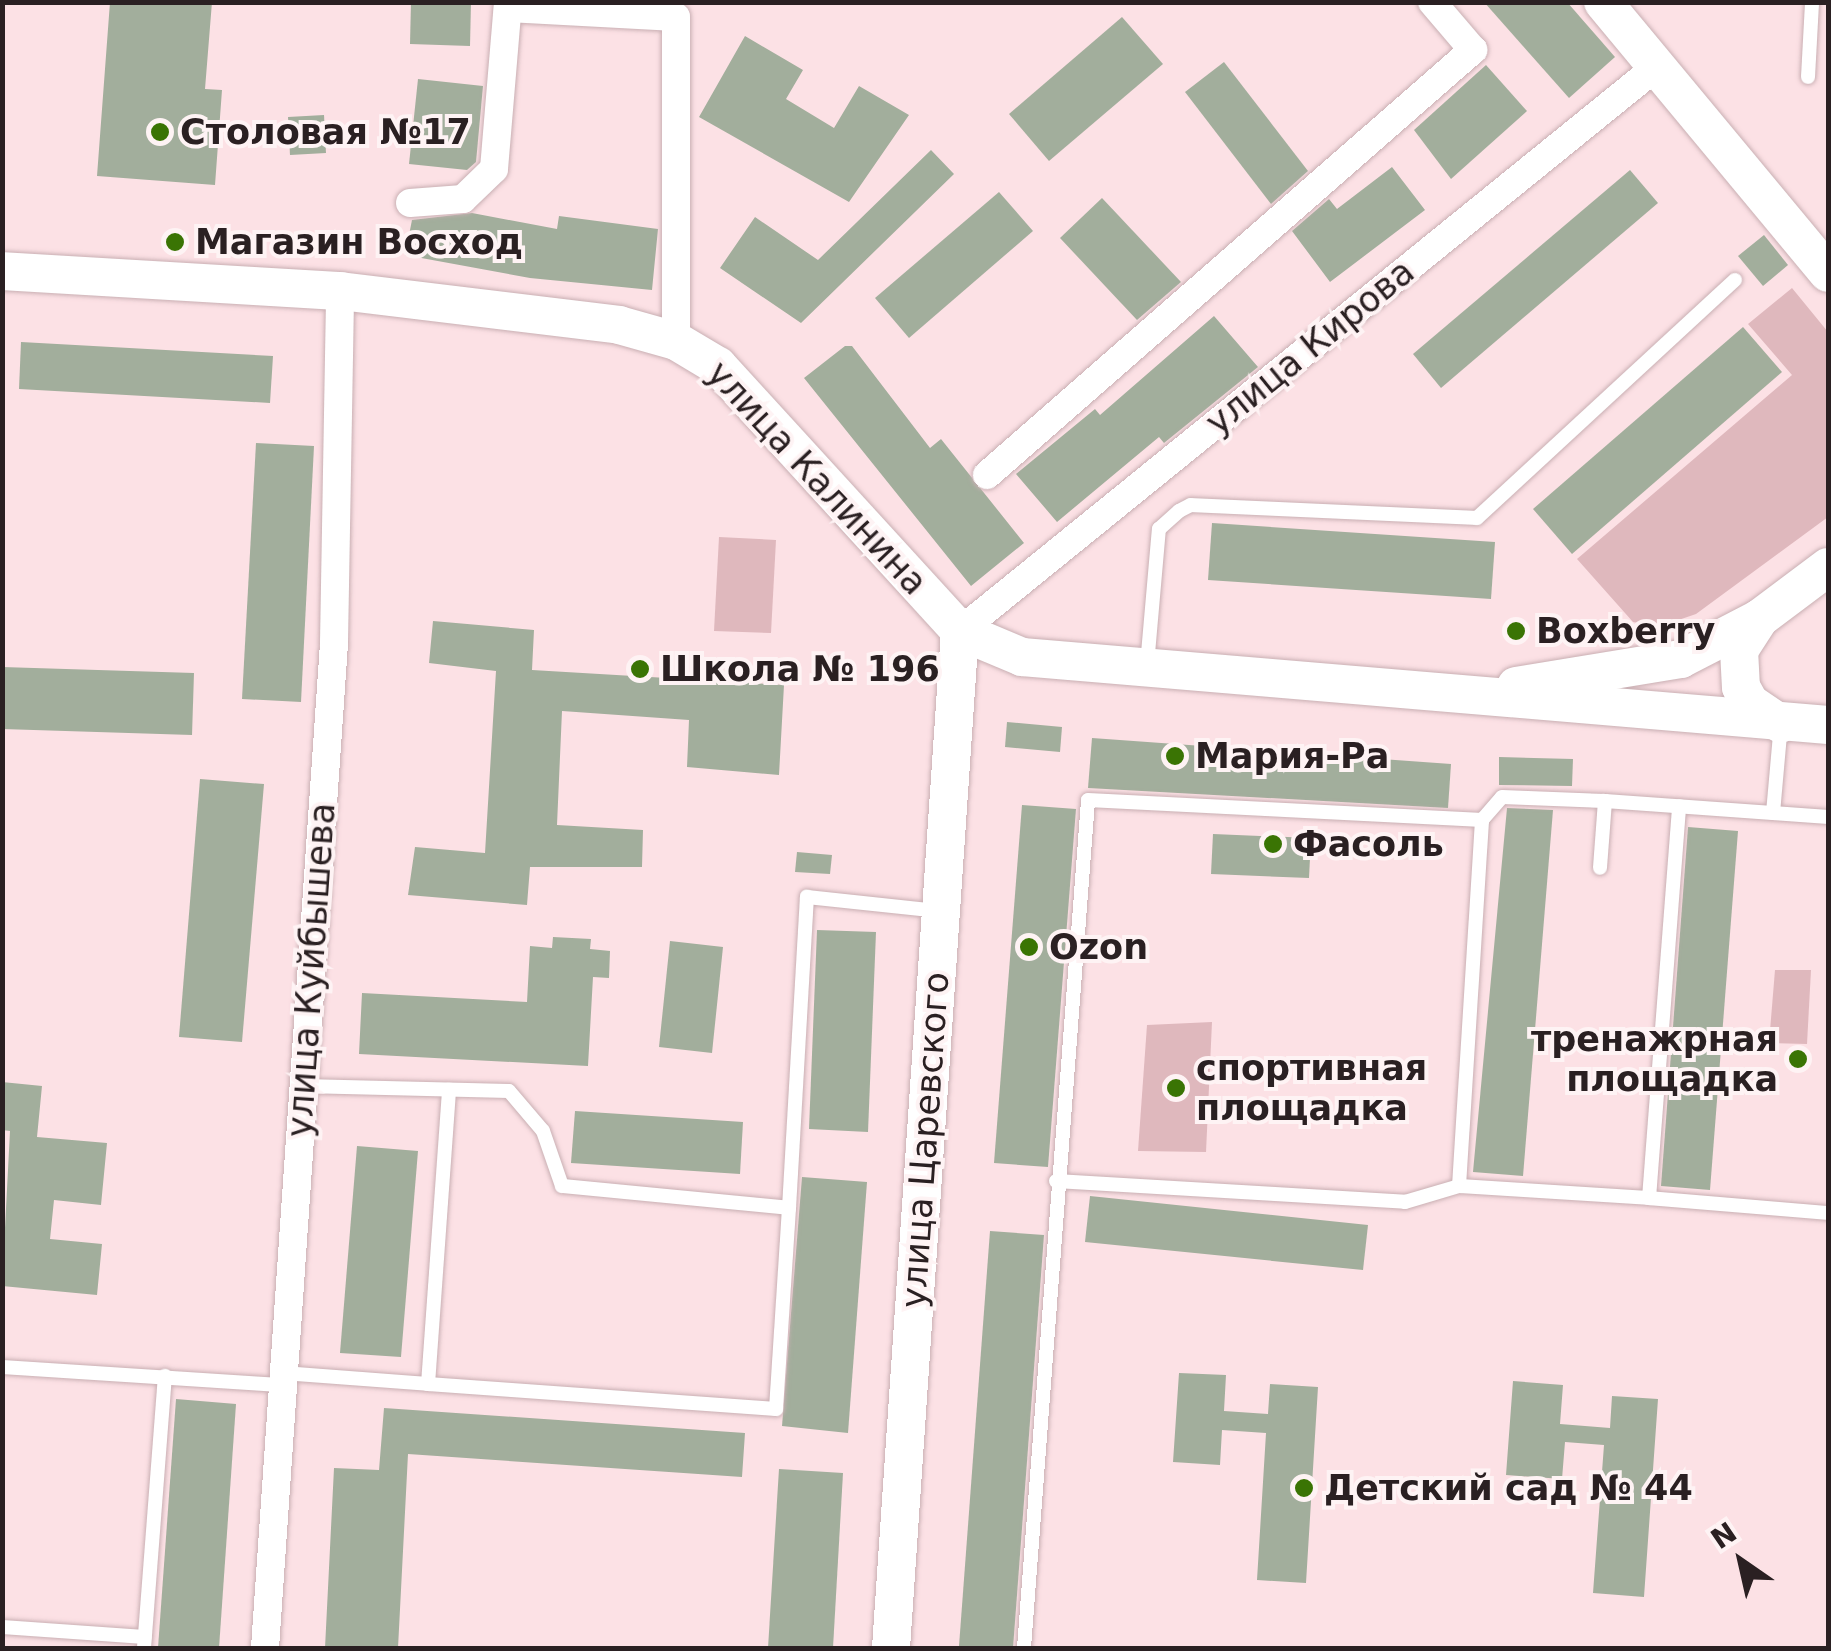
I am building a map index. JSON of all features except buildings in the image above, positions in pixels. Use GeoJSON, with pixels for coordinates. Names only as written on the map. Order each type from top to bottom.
{"type":"FeatureCollection","features":[{"type":"Feature","properties":{"kind":"main road"},"geometry":{"type":"LineString","coordinates":[[1608,4],[1828,273]]}},
{"type":"Feature","properties":{"kind":"main road","name":"улица Калинина"},"geometry":{"type":"LineString","coordinates":[[8,278],[340,291],[619,326],[676,341],[718,366],[960,631],[1022,657],[1500,694],[1782,724],[1828,725]]}},
{"type":"Feature","properties":{"kind":"main road","name":"улица Калинина"},"geometry":{"type":"LineString","coordinates":[[1500,694],[1533,679],[1681,659],[1760,618],[1828,567]]}},
{"type":"Feature","properties":{"kind":"main road"},"geometry":{"type":"LineString","coordinates":[[1760,618],[1739,650],[1741,687],[1750,704],[1782,724]]}},
{"type":"Feature","properties":{"kind":"main road","name":"улица Царевского"},"geometry":{"type":"LineString","coordinates":[[892,1648],[960,631]]}},
{"type":"Feature","properties":{"kind":"street"},"geometry":{"type":"LineString","coordinates":[[987,474],[1473,50],[1432,2]]}},
{"type":"Feature","properties":{"kind":"street"},"geometry":{"type":"LineString","coordinates":[[410,203],[464,199],[494,169],[508,5],[676,10],[676,341]]}},
{"type":"Feature","properties":{"kind":"street","name":"улица Кирова"},"geometry":{"type":"LineString","coordinates":[[960,631],[1660,64]]}},
{"type":"Feature","properties":{"kind":"street","name":"улица Куйбышева"},"geometry":{"type":"LineString","coordinates":[[265,1648],[334,643],[340,291]]}},
{"type":"Feature","properties":{"kind":"lane"},"geometry":{"type":"LineString","coordinates":[[1808,77],[1812,2]]}},
{"type":"Feature","properties":{"kind":"lane"},"geometry":{"type":"LineString","coordinates":[[1147,666],[1159,529],[1179,512],[1190,506],[1477,518],[1735,280]]}},
{"type":"Feature","properties":{"kind":"lane"},"geometry":{"type":"LineString","coordinates":[[1774,813],[1782,724]]}},
{"type":"Feature","properties":{"kind":"lane"},"geometry":{"type":"LineString","coordinates":[[1460,1186],[1482,820],[1502,797],[1605,800],[1828,817]]}},
{"type":"Feature","properties":{"kind":"lane"},"geometry":{"type":"LineString","coordinates":[[1024,1648],[1056,1181],[1088,800],[1482,820]]}},
{"type":"Feature","properties":{"kind":"lane"},"geometry":{"type":"LineString","coordinates":[[1600,868],[1605,800]]}},
{"type":"Feature","properties":{"kind":"lane"},"geometry":{"type":"LineString","coordinates":[[1650,1198],[1679,806]]}},
{"type":"Feature","properties":{"kind":"lane"},"geometry":{"type":"LineString","coordinates":[[2,1367],[428,1384],[776,1409],[807,897],[940,912]]}},
{"type":"Feature","properties":{"kind":"lane"},"geometry":{"type":"LineString","coordinates":[[303,1086],[509,1092],[543,1132],[562,1186],[577,1192],[789,1208]]}},
{"type":"Feature","properties":{"kind":"lane"},"geometry":{"type":"LineString","coordinates":[[428,1384],[449,1090]]}},
{"type":"Feature","properties":{"kind":"lane"},"geometry":{"type":"LineString","coordinates":[[1056,1181],[1405,1202],[1460,1186],[1828,1213]]}},
{"type":"Feature","properties":{"kind":"lane"},"geometry":{"type":"LineString","coordinates":[[2,1627],[145,1643],[165,1376]]}},
{"type":"Feature","properties":{"kind":"shaded area"},"geometry":{"type":"Polygon","coordinates":[[[1792,288],[1828,332],[1828,517],[1696,614],[1658,627],[1633,622],[1577,559],[1792,375],[1748,324],[1792,288]]]}},
{"type":"Feature","properties":{"kind":"shaded area"},"geometry":{"type":"Polygon","coordinates":[[[719,537],[776,540],[771,633],[714,631],[719,537]]]}},
{"type":"Feature","properties":{"kind":"shaded area"},"geometry":{"type":"Polygon","coordinates":[[[1775,970],[1811,970],[1807,1044],[1769,1043],[1775,970]]]}},
{"type":"Feature","properties":{"kind":"shaded area","name":"спортивная площадка"},"geometry":{"type":"Polygon","coordinates":[[[1212,1022],[1206,1152],[1138,1151],[1147,1025],[1212,1022]]]}},
{"type":"Feature","properties":{"kind":"place","name":"Столовая №17"},"geometry":{"type":"Point","coordinates":[160,132]}},
{"type":"Feature","properties":{"kind":"place","name":"Магазин Восход"},"geometry":{"type":"Point","coordinates":[175,242]}},
{"type":"Feature","properties":{"kind":"place","name":"Boxberry"},"geometry":{"type":"Point","coordinates":[1516,631]}},
{"type":"Feature","properties":{"kind":"place","name":"Школа № 196"},"geometry":{"type":"Point","coordinates":[640,669]}},
{"type":"Feature","properties":{"kind":"place","name":"Мария-Ра"},"geometry":{"type":"Point","coordinates":[1175,756]}},
{"type":"Feature","properties":{"kind":"place","name":"Фасоль"},"geometry":{"type":"Point","coordinates":[1273,844]}},
{"type":"Feature","properties":{"kind":"place","name":"Ozon"},"geometry":{"type":"Point","coordinates":[1029,947]}},
{"type":"Feature","properties":{"kind":"place","name":"тренажрная площадка"},"geometry":{"type":"Point","coordinates":[1798,1059]}},
{"type":"Feature","properties":{"kind":"place","name":"спортивная площадка"},"geometry":{"type":"Point","coordinates":[1176,1088]}},
{"type":"Feature","properties":{"kind":"place","name":"Детский сад № 44"},"geometry":{"type":"Point","coordinates":[1304,1488]}}]}
